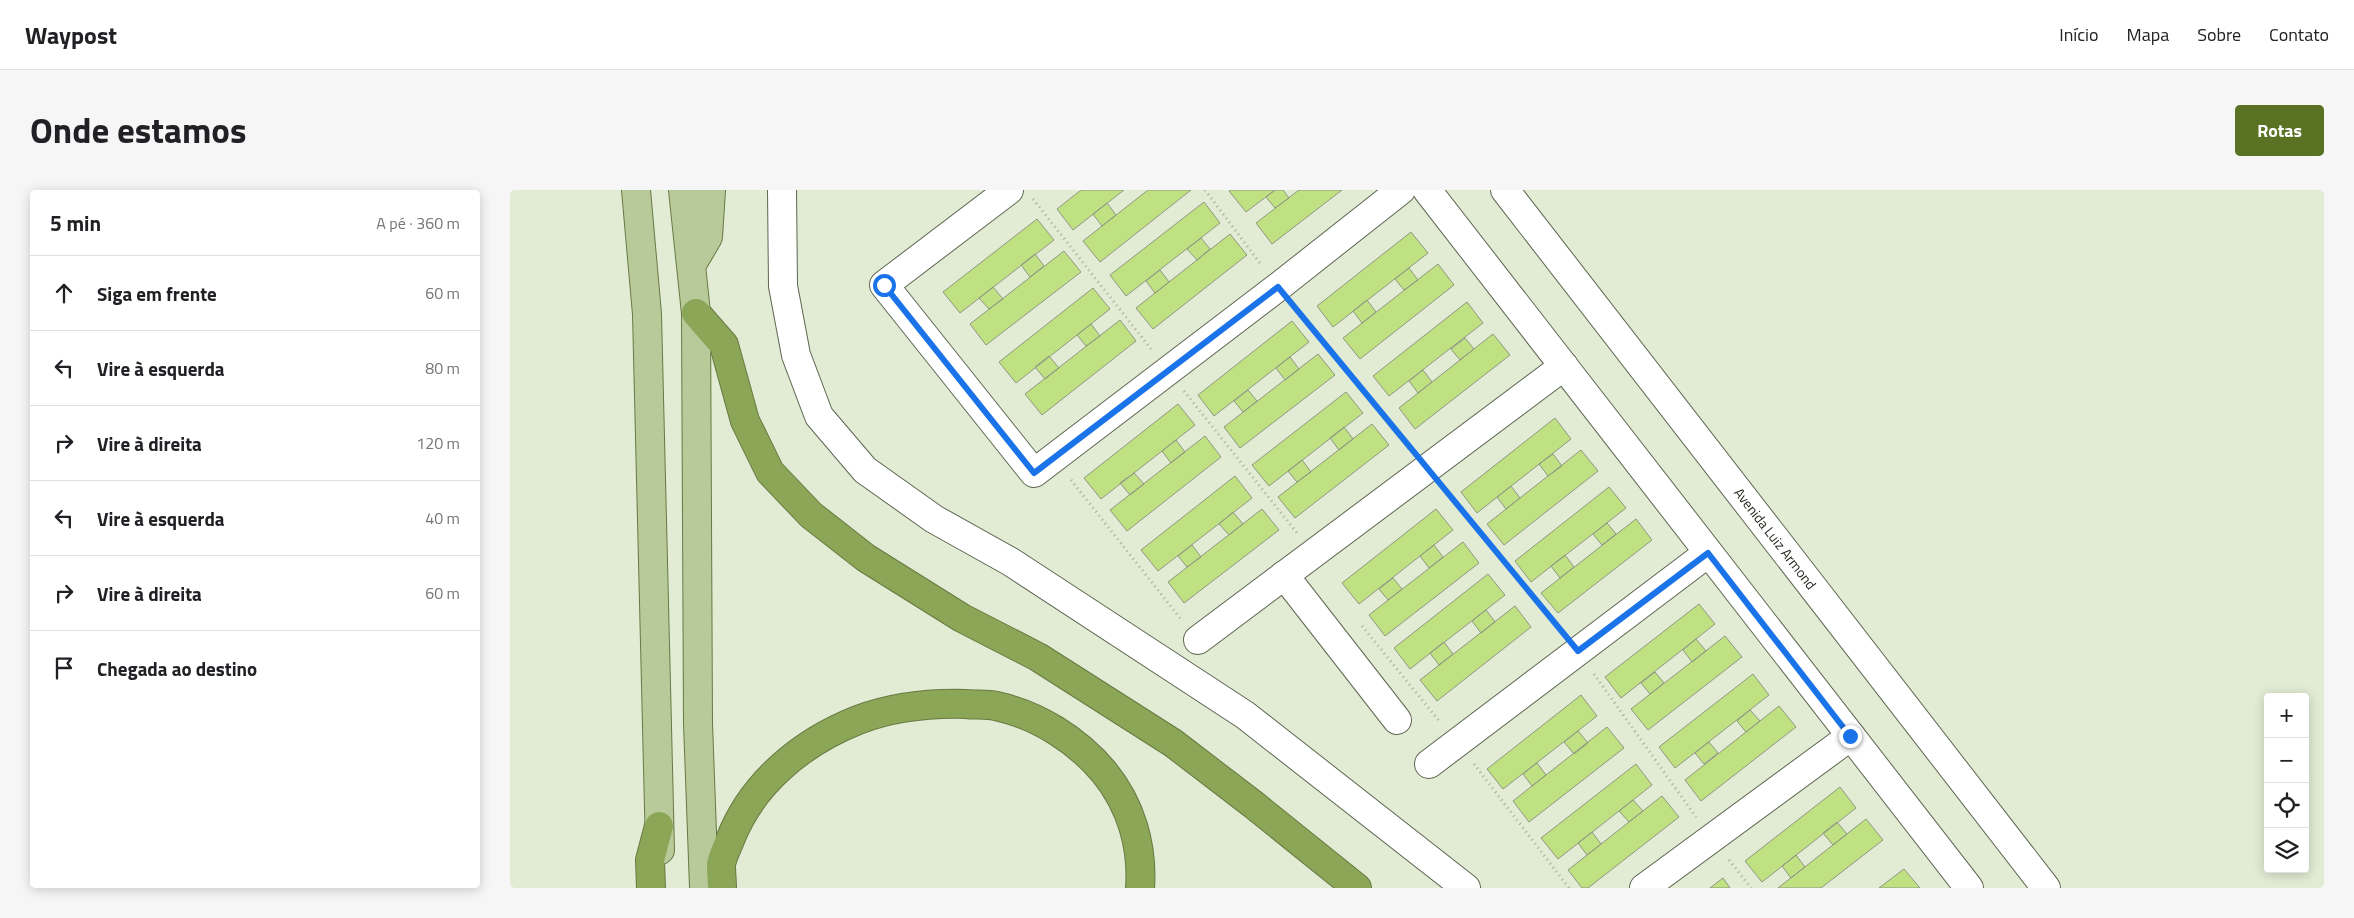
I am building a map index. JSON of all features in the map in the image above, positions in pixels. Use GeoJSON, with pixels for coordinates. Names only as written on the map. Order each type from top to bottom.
{"type":"FeatureCollection","features":[{"type":"Feature","properties":{"kind":"highway"},"geometry":{"type":"LineString","coordinates":[[696,313],[724,345],[745,421],[770,472],[811,515],[866,558],[962,618],[1038,657],[1173,743],[1254,805],[1356,888]]}},
{"type":"Feature","properties":{"kind":"highway"},"geometry":{"type":"LineString","coordinates":[[722,888],[721,864],[736,825],[754,796],[783,764],[820,739],[859,720],[902,708],[948,704],[996,706],[1033,718],[1064,735],[1092,758],[1115,786],[1134,825],[1141,870],[1140,888]]}},
{"type":"Feature","properties":{"kind":"highway"},"geometry":{"type":"LineString","coordinates":[[651,888],[650,860],[659,826]]}},
{"type":"Feature","properties":{"kind":"main road"},"geometry":{"type":"LineString","coordinates":[[636,190],[647,314],[661,888]]}},
{"type":"Feature","properties":{"kind":"main road"},"geometry":{"type":"LineString","coordinates":[[683,190],[696,313],[698,723],[704,888]]}},
{"type":"Feature","properties":{"kind":"main road"},"geometry":{"type":"LineString","coordinates":[[691,266],[708,237],[711,190]]}},
{"type":"Feature","properties":{"kind":"street"},"geometry":{"type":"LineString","coordinates":[[782,190],[783,286],[796,355],[819,416],[865,470],[934,520],[1011,562],[1245,715],[1466,888]]}},
{"type":"Feature","properties":{"kind":"street"},"geometry":{"type":"LineString","coordinates":[[1021,194],[884,285],[1034,473],[1278,287],[1400,190]]}},
{"type":"Feature","properties":{"kind":"street"},"geometry":{"type":"LineString","coordinates":[[1428,190],[1969,888]]}},
{"type":"Feature","properties":{"kind":"street","name":"Avenida Luiz Armond"},"geometry":{"type":"LineString","coordinates":[[1504,190],[2046,888]]}},
{"type":"Feature","properties":{"kind":"street"},"geometry":{"type":"LineString","coordinates":[[1198,640],[1564,366]]}},
{"type":"Feature","properties":{"kind":"street"},"geometry":{"type":"LineString","coordinates":[[1429,764],[1708,553]]}},
{"type":"Feature","properties":{"kind":"street"},"geometry":{"type":"LineString","coordinates":[[1284,575],[1397,720]]}},
{"type":"Feature","properties":{"kind":"street"},"geometry":{"type":"LineString","coordinates":[[1644,888],[1850,736]]}},
{"type":"Feature","properties":{"kind":"path"},"geometry":{"type":"LineString","coordinates":[[1205,190],[1278,287],[1426,469],[1578,651],[1711,838],[1751,888]]}},
{"type":"Feature","properties":{"kind":"path"},"geometry":{"type":"LineString","coordinates":[[1021,194],[1168,370],[1313,554]]}},
{"type":"Feature","properties":{"kind":"path"},"geometry":{"type":"LineString","coordinates":[[1054,458],[1198,640]]}},
{"type":"Feature","properties":{"kind":"path"},"geometry":{"type":"LineString","coordinates":[[1356,619],[1457,742],[1569,888]]}},
{"type":"Feature","properties":{"kind":"building"},"geometry":{"type":"Polygon","coordinates":[[[1081,190],[1124,190],[1073,230],[1057,209],[1081,190]]]}},
{"type":"Feature","properties":{"kind":"building"},"geometry":{"type":"Polygon","coordinates":[[[1148,190],[1191,190],[1100,262],[1083,241],[1148,190]]]}},
{"type":"Feature","properties":{"kind":"building"},"geometry":{"type":"Polygon","coordinates":[[[1275,190],[1246,212],[1229,191],[1275,190]]]}},
{"type":"Feature","properties":{"kind":"building"},"geometry":{"type":"Polygon","coordinates":[[[1275,190],[1283,190],[1289,198],[1275,208],[1266,197],[1275,190]]]}},
{"type":"Feature","properties":{"kind":"building"},"geometry":{"type":"Polygon","coordinates":[[[1299,190],[1342,190],[1272,244],[1256,223],[1299,190]]]}},
{"type":"Feature","properties":{"kind":"building"},"geometry":{"type":"Polygon","coordinates":[[[1204,202],[1220,223],[1126,296],[1110,275],[1204,202]]]}},
{"type":"Feature","properties":{"kind":"building"},"geometry":{"type":"Polygon","coordinates":[[[1107,203],[1116,215],[1102,226],[1093,214],[1107,203]]]}},
{"type":"Feature","properties":{"kind":"building"},"geometry":{"type":"Polygon","coordinates":[[[1037,219],[1054,240],[960,313],[943,292],[1037,219]]]}},
{"type":"Feature","properties":{"kind":"building"},"geometry":{"type":"Polygon","coordinates":[[[1411,232],[1428,253],[1333,327],[1317,306],[1411,232]]]}},
{"type":"Feature","properties":{"kind":"building"},"geometry":{"type":"Polygon","coordinates":[[[1230,234],[1247,255],[1153,329],[1136,308],[1230,234]]]}},
{"type":"Feature","properties":{"kind":"building"},"geometry":{"type":"Polygon","coordinates":[[[1201,238],[1210,249],[1197,260],[1187,249],[1201,238]]]}},
{"type":"Feature","properties":{"kind":"building"},"geometry":{"type":"Polygon","coordinates":[[[1064,251],[1081,272],[986,345],[970,324],[1064,251]]]}},
{"type":"Feature","properties":{"kind":"building"},"geometry":{"type":"Polygon","coordinates":[[[1035,254],[1044,266],[1030,277],[1021,265],[1035,254]]]}},
{"type":"Feature","properties":{"kind":"building"},"geometry":{"type":"Polygon","coordinates":[[[1438,264],[1454,285],[1360,359],[1343,338],[1438,264]]]}},
{"type":"Feature","properties":{"kind":"building"},"geometry":{"type":"Polygon","coordinates":[[[1409,268],[1418,280],[1404,290],[1395,279],[1409,268]]]}},
{"type":"Feature","properties":{"kind":"building"},"geometry":{"type":"Polygon","coordinates":[[[1160,270],[1169,282],[1155,293],[1146,281],[1160,270]]]}},
{"type":"Feature","properties":{"kind":"building"},"geometry":{"type":"Polygon","coordinates":[[[993,287],[1003,299],[989,309],[979,298],[993,287]]]}},
{"type":"Feature","properties":{"kind":"building"},"geometry":{"type":"Polygon","coordinates":[[[1093,288],[1110,309],[1016,383],[999,362],[1093,288]]]}},
{"type":"Feature","properties":{"kind":"building"},"geometry":{"type":"Polygon","coordinates":[[[1367,300],[1376,312],[1362,323],[1353,311],[1367,300]]]}},
{"type":"Feature","properties":{"kind":"building"},"geometry":{"type":"Polygon","coordinates":[[[1467,302],[1483,323],[1389,396],[1373,376],[1467,302]]]}},
{"type":"Feature","properties":{"kind":"building"},"geometry":{"type":"Polygon","coordinates":[[[1120,320],[1136,341],[1042,415],[1025,394],[1120,320]]]}},
{"type":"Feature","properties":{"kind":"building"},"geometry":{"type":"Polygon","coordinates":[[[1292,321],[1309,342],[1214,416],[1198,395],[1292,321]]]}},
{"type":"Feature","properties":{"kind":"building"},"geometry":{"type":"Polygon","coordinates":[[[1091,324],[1100,336],[1086,346],[1077,335],[1091,324]]]}},
{"type":"Feature","properties":{"kind":"building"},"geometry":{"type":"Polygon","coordinates":[[[1493,334],[1510,355],[1415,429],[1399,408],[1493,334]]]}},
{"type":"Feature","properties":{"kind":"building"},"geometry":{"type":"Polygon","coordinates":[[[1465,338],[1474,349],[1460,360],[1451,349],[1465,338]]]}},
{"type":"Feature","properties":{"kind":"building"},"geometry":{"type":"Polygon","coordinates":[[[1318,354],[1335,375],[1240,448],[1224,427],[1318,354]]]}},
{"type":"Feature","properties":{"kind":"building"},"geometry":{"type":"Polygon","coordinates":[[[1049,356],[1059,368],[1045,379],[1035,367],[1049,356]]]}},
{"type":"Feature","properties":{"kind":"building"},"geometry":{"type":"Polygon","coordinates":[[[1290,357],[1299,369],[1285,380],[1276,368],[1290,357]]]}},
{"type":"Feature","properties":{"kind":"building"},"geometry":{"type":"Polygon","coordinates":[[[1423,370],[1432,382],[1418,393],[1409,381],[1423,370]]]}},
{"type":"Feature","properties":{"kind":"building"},"geometry":{"type":"Polygon","coordinates":[[[1248,390],[1257,401],[1243,412],[1234,401],[1248,390]]]}},
{"type":"Feature","properties":{"kind":"building"},"geometry":{"type":"Polygon","coordinates":[[[1346,392],[1363,413],[1269,486],[1252,465],[1346,392]]]}},
{"type":"Feature","properties":{"kind":"building"},"geometry":{"type":"Polygon","coordinates":[[[1178,404],[1195,425],[1101,499],[1084,478],[1178,404]]]}},
{"type":"Feature","properties":{"kind":"building"},"geometry":{"type":"Polygon","coordinates":[[[1555,418],[1571,439],[1477,513],[1461,492],[1555,418]]]}},
{"type":"Feature","properties":{"kind":"building"},"geometry":{"type":"Polygon","coordinates":[[[1372,424],[1389,445],[1295,518],[1278,497],[1372,424]]]}},
{"type":"Feature","properties":{"kind":"building"},"geometry":{"type":"Polygon","coordinates":[[[1344,427],[1353,439],[1339,450],[1330,438],[1344,427]]]}},
{"type":"Feature","properties":{"kind":"building"},"geometry":{"type":"Polygon","coordinates":[[[1205,436],[1221,457],[1127,531],[1110,510],[1205,436]]]}},
{"type":"Feature","properties":{"kind":"building"},"geometry":{"type":"Polygon","coordinates":[[[1176,440],[1185,452],[1171,463],[1162,451],[1176,440]]]}},
{"type":"Feature","properties":{"kind":"building"},"geometry":{"type":"Polygon","coordinates":[[[1581,450],[1598,471],[1504,545],[1487,524],[1581,450]]]}},
{"type":"Feature","properties":{"kind":"building"},"geometry":{"type":"Polygon","coordinates":[[[1553,454],[1562,466],[1548,476],[1539,464],[1553,454]]]}},
{"type":"Feature","properties":{"kind":"building"},"geometry":{"type":"Polygon","coordinates":[[[1302,460],[1311,472],[1297,482],[1288,471],[1302,460]]]}},
{"type":"Feature","properties":{"kind":"building"},"geometry":{"type":"Polygon","coordinates":[[[1134,473],[1144,484],[1130,495],[1120,483],[1134,473]]]}},
{"type":"Feature","properties":{"kind":"building"},"geometry":{"type":"Polygon","coordinates":[[[1235,476],[1252,498],[1158,571],[1141,550],[1235,476]]]}},
{"type":"Feature","properties":{"kind":"building"},"geometry":{"type":"Polygon","coordinates":[[[1511,486],[1520,498],[1506,509],[1497,497],[1511,486]]]}},
{"type":"Feature","properties":{"kind":"building"},"geometry":{"type":"Polygon","coordinates":[[[1609,487],[1626,508],[1531,582],[1515,561],[1609,487]]]}},
{"type":"Feature","properties":{"kind":"building"},"geometry":{"type":"Polygon","coordinates":[[[1262,509],[1279,530],[1184,603],[1168,582],[1262,509]]]}},
{"type":"Feature","properties":{"kind":"building"},"geometry":{"type":"Polygon","coordinates":[[[1436,509],[1453,530],[1359,604],[1342,583],[1436,509]]]}},
{"type":"Feature","properties":{"kind":"building"},"geometry":{"type":"Polygon","coordinates":[[[1233,512],[1243,524],[1229,535],[1219,524],[1233,512]]]}},
{"type":"Feature","properties":{"kind":"building"},"geometry":{"type":"Polygon","coordinates":[[[1636,519],[1652,540],[1558,613],[1541,593],[1636,519]]]}},
{"type":"Feature","properties":{"kind":"building"},"geometry":{"type":"Polygon","coordinates":[[[1607,523],[1616,534],[1602,545],[1593,534],[1607,523]]]}},
{"type":"Feature","properties":{"kind":"building"},"geometry":{"type":"Polygon","coordinates":[[[1463,542],[1479,563],[1385,636],[1369,615],[1463,542]]]}},
{"type":"Feature","properties":{"kind":"building"},"geometry":{"type":"Polygon","coordinates":[[[1192,545],[1201,557],[1187,567],[1178,556],[1192,545]]]}},
{"type":"Feature","properties":{"kind":"building"},"geometry":{"type":"Polygon","coordinates":[[[1434,545],[1443,557],[1429,568],[1420,556],[1434,545]]]}},
{"type":"Feature","properties":{"kind":"building"},"geometry":{"type":"Polygon","coordinates":[[[1565,555],[1574,567],[1560,578],[1551,566],[1565,555]]]}},
{"type":"Feature","properties":{"kind":"building"},"geometry":{"type":"Polygon","coordinates":[[[1488,574],[1505,595],[1410,669],[1394,648],[1488,574]]]}},
{"type":"Feature","properties":{"kind":"building"},"geometry":{"type":"Polygon","coordinates":[[[1393,578],[1402,589],[1388,600],[1379,589],[1393,578]]]}},
{"type":"Feature","properties":{"kind":"building"},"geometry":{"type":"Polygon","coordinates":[[[1699,604],[1715,624],[1621,698],[1605,677],[1699,604]]]}},
{"type":"Feature","properties":{"kind":"building"},"geometry":{"type":"Polygon","coordinates":[[[1515,606],[1531,627],[1437,701],[1420,680],[1515,606]]]}},
{"type":"Feature","properties":{"kind":"building"},"geometry":{"type":"Polygon","coordinates":[[[1486,610],[1495,622],[1481,633],[1472,621],[1486,610]]]}},
{"type":"Feature","properties":{"kind":"building"},"geometry":{"type":"Polygon","coordinates":[[[1725,636],[1742,657],[1648,730],[1631,709],[1725,636]]]}},
{"type":"Feature","properties":{"kind":"building"},"geometry":{"type":"Polygon","coordinates":[[[1696,639],[1706,651],[1692,662],[1683,650],[1696,639]]]}},
{"type":"Feature","properties":{"kind":"building"},"geometry":{"type":"Polygon","coordinates":[[[1444,642],[1453,654],[1439,665],[1430,653],[1444,642]]]}},
{"type":"Feature","properties":{"kind":"building"},"geometry":{"type":"Polygon","coordinates":[[[1655,672],[1664,683],[1650,694],[1641,683],[1655,672]]]}},
{"type":"Feature","properties":{"kind":"building"},"geometry":{"type":"Polygon","coordinates":[[[1753,674],[1769,695],[1675,768],[1659,747],[1753,674]]]}},
{"type":"Feature","properties":{"kind":"building"},"geometry":{"type":"Polygon","coordinates":[[[1581,695],[1597,716],[1503,789],[1487,769],[1581,695]]]}},
{"type":"Feature","properties":{"kind":"building"},"geometry":{"type":"Polygon","coordinates":[[[1779,706],[1796,727],[1701,801],[1685,780],[1779,706]]]}},
{"type":"Feature","properties":{"kind":"building"},"geometry":{"type":"Polygon","coordinates":[[[1750,710],[1760,721],[1746,732],[1737,721],[1750,710]]]}},
{"type":"Feature","properties":{"kind":"building"},"geometry":{"type":"Polygon","coordinates":[[[1607,727],[1624,748],[1529,822],[1513,801],[1607,727]]]}},
{"type":"Feature","properties":{"kind":"building"},"geometry":{"type":"Polygon","coordinates":[[[1578,731],[1588,743],[1574,754],[1564,742],[1578,731]]]}},
{"type":"Feature","properties":{"kind":"building"},"geometry":{"type":"Polygon","coordinates":[[[1709,742],[1718,753],[1704,764],[1695,753],[1709,742]]]}},
{"type":"Feature","properties":{"kind":"building"},"geometry":{"type":"Polygon","coordinates":[[[1537,763],[1546,775],[1532,786],[1523,774],[1537,763]]]}},
{"type":"Feature","properties":{"kind":"building"},"geometry":{"type":"Polygon","coordinates":[[[1636,764],[1652,785],[1558,859],[1541,838],[1636,764]]]}},
{"type":"Feature","properties":{"kind":"building"},"geometry":{"type":"Polygon","coordinates":[[[1840,787],[1856,808],[1762,882],[1745,861],[1840,787]]]}},
{"type":"Feature","properties":{"kind":"building"},"geometry":{"type":"Polygon","coordinates":[[[1662,796],[1679,817],[1588,888],[1582,888],[1568,870],[1662,796]]]}},
{"type":"Feature","properties":{"kind":"building"},"geometry":{"type":"Polygon","coordinates":[[[1633,800],[1643,811],[1629,822],[1619,811],[1633,800]]]}},
{"type":"Feature","properties":{"kind":"building"},"geometry":{"type":"Polygon","coordinates":[[[1866,819],[1883,840],[1821,888],[1778,888],[1866,819]]]}},
{"type":"Feature","properties":{"kind":"building"},"geometry":{"type":"Polygon","coordinates":[[[1837,822],[1847,834],[1833,845],[1823,833],[1837,822]]]}},
{"type":"Feature","properties":{"kind":"building"},"geometry":{"type":"Polygon","coordinates":[[[1592,832],[1601,844],[1587,855],[1578,843],[1592,832]]]}},
{"type":"Feature","properties":{"kind":"building"},"geometry":{"type":"Polygon","coordinates":[[[1796,855],[1805,867],[1791,878],[1782,866],[1796,855]]]}},
{"type":"Feature","properties":{"kind":"building"},"geometry":{"type":"Polygon","coordinates":[[[1904,869],[1920,888],[1879,888],[1904,869]]]}},
{"type":"Feature","properties":{"kind":"building"},"geometry":{"type":"Polygon","coordinates":[[[1723,878],[1730,888],[1710,888],[1723,878]]]}},
{"type":"Feature","properties":{"kind":"route"},"geometry":{"type":"LineString","coordinates":[[884,285],[1034,473],[1278,287],[1426,469],[1578,651],[1708,553],[1850,736]]}}]}
